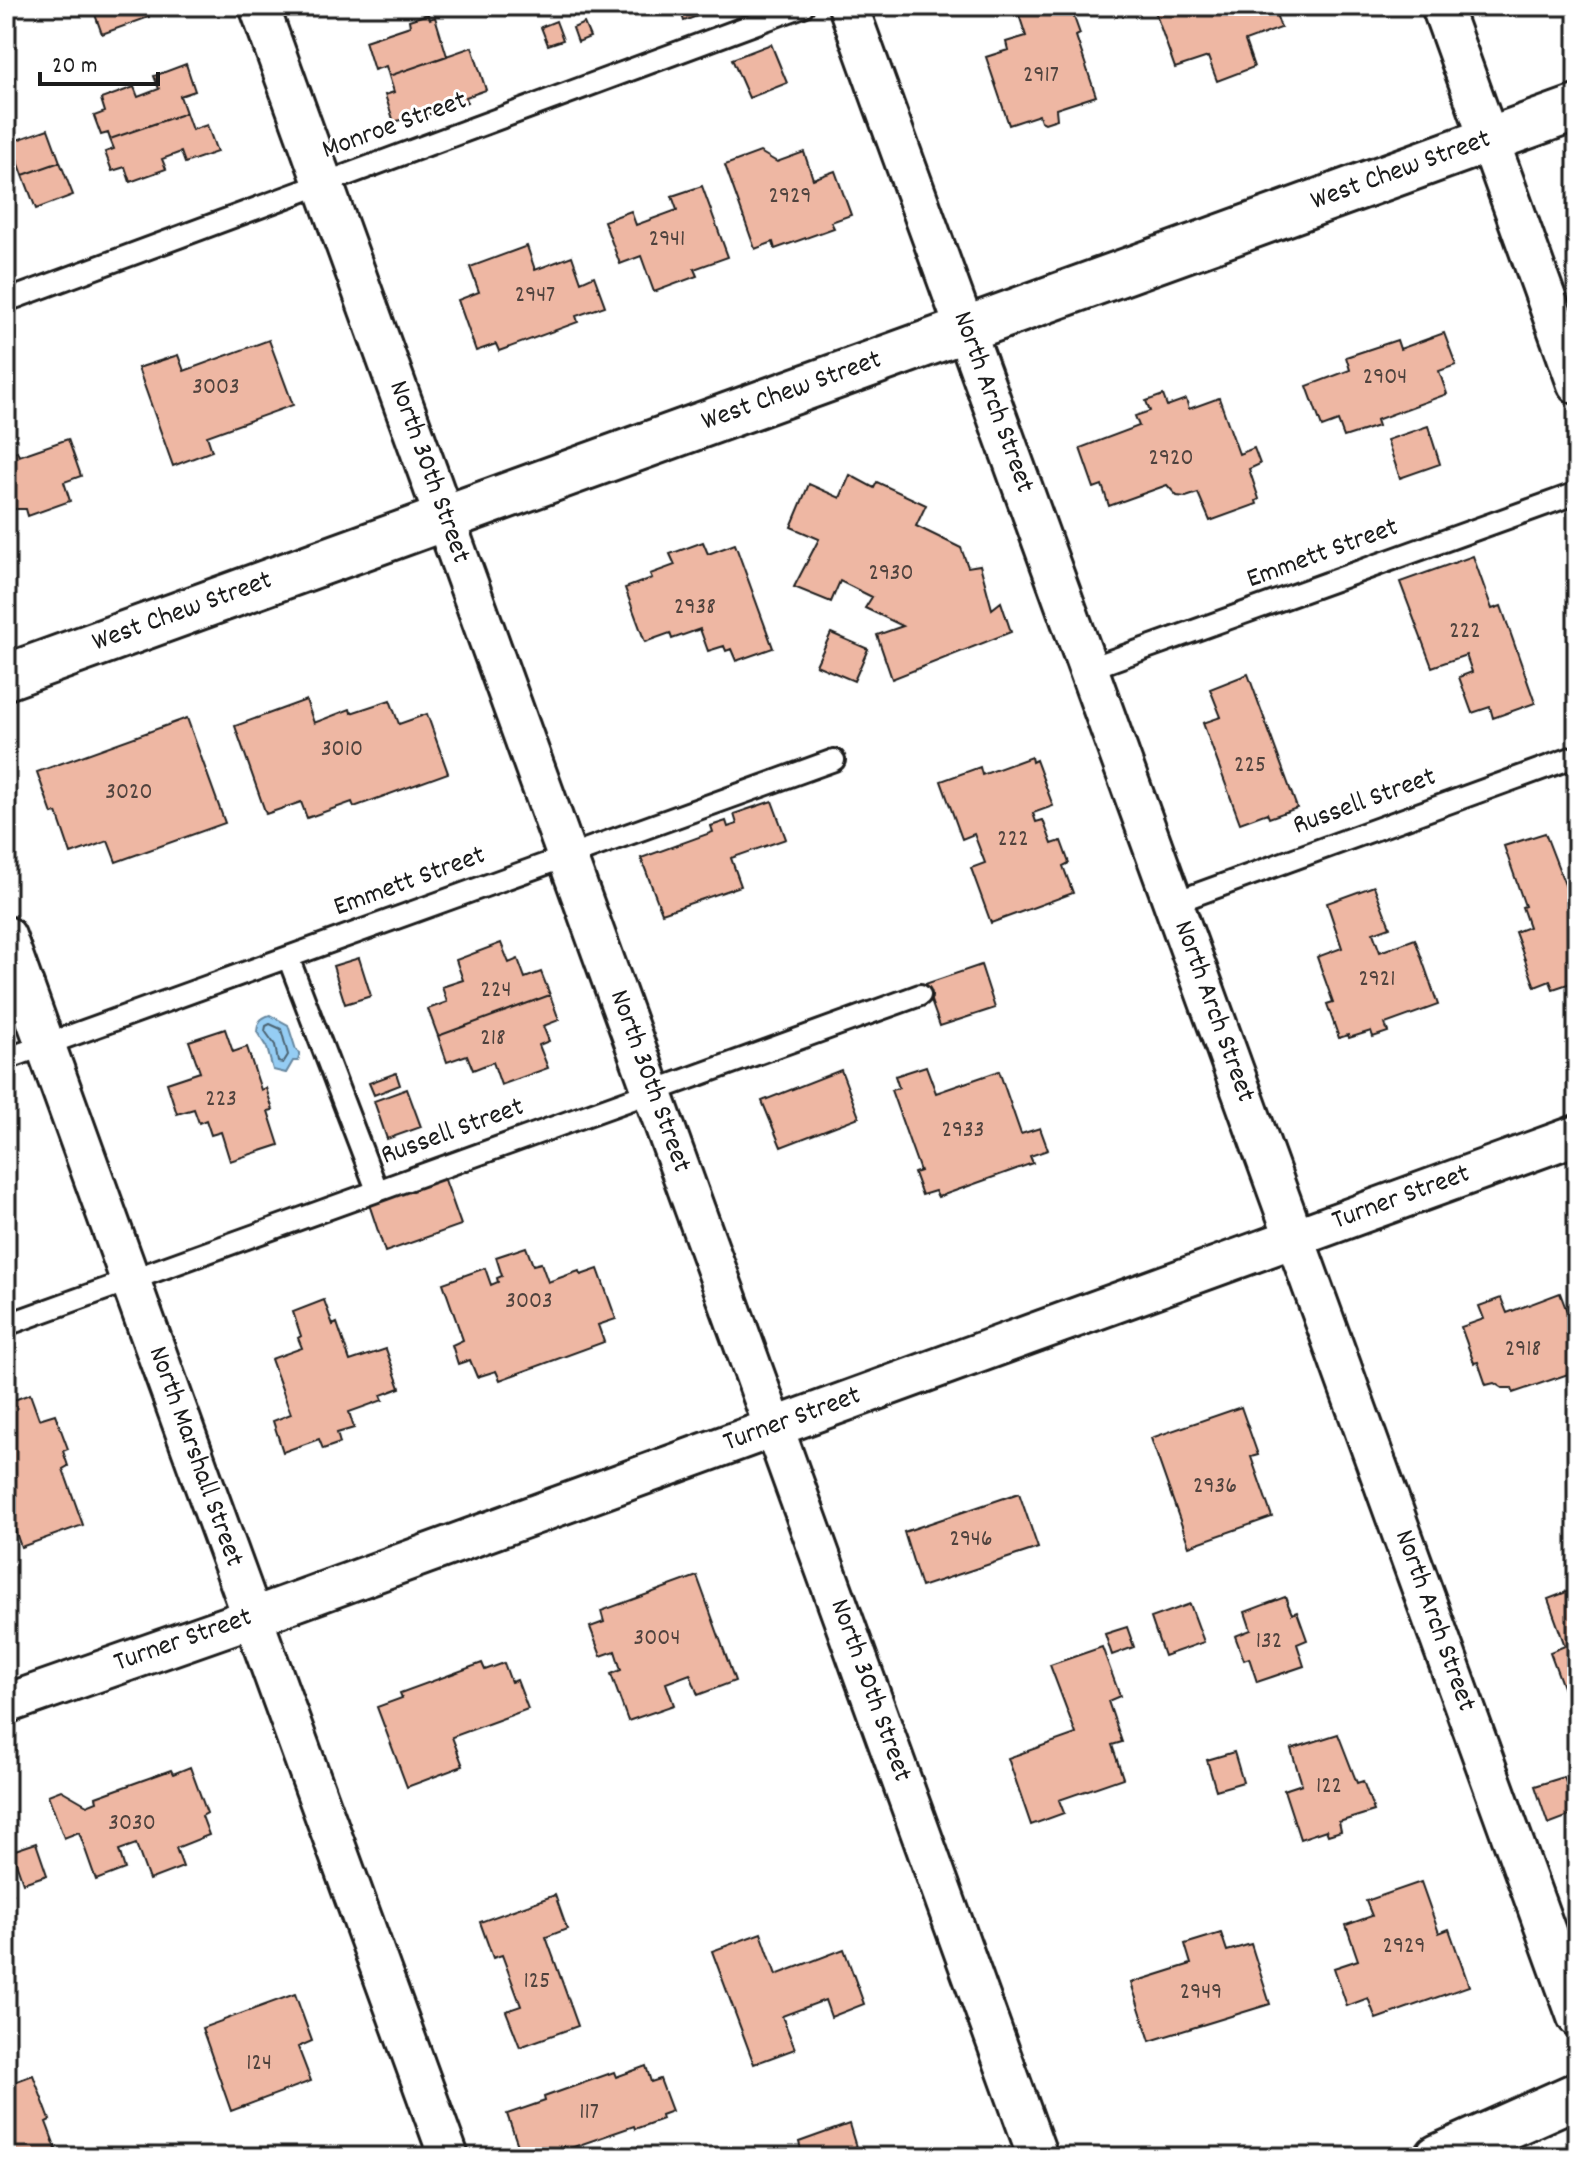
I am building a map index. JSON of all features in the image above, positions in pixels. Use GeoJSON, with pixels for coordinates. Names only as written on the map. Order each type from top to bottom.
{"type":"FeatureCollection","features":[{"type":"Feature","properties":{"kind":"street","name":"North 30th Street"},"geometry":{"type":"LineString","coordinates":[[259,6],[1038,2157]]}},
{"type":"Feature","properties":{"kind":"street","name":"North Arch Street"},"geometry":{"type":"LineString","coordinates":[[848,6],[1577,2017]]}},
{"type":"Feature","properties":{"kind":"street"},"geometry":{"type":"LineString","coordinates":[[1441,6],[1577,384]]}},
{"type":"Feature","properties":{"kind":"street","name":"West Chew Street"},"geometry":{"type":"LineString","coordinates":[[6,677],[1577,108]]}},
{"type":"Feature","properties":{"kind":"street","name":"North Marshall Street"},"geometry":{"type":"LineString","coordinates":[[6,936],[449,2157]]}},
{"type":"Feature","properties":{"kind":"street","name":"Turner Street"},"geometry":{"type":"LineString","coordinates":[[6,1704],[251,1618],[1577,1135]]}},
{"type":"Feature","properties":{"kind":"street"},"geometry":{"type":"LineString","coordinates":[[1438,2157],[1577,2095]]}},
{"type":"Feature","properties":{"kind":"lane","name":"Monroe Street"},"geometry":{"type":"LineString","coordinates":[[6,301],[803,6]]}},
{"type":"Feature","properties":{"kind":"lane","name":"Emmett Street"},"geometry":{"type":"LineString","coordinates":[[1088,669],[1577,493]]}},
{"type":"Feature","properties":{"kind":"lane","name":"Russell Street"},"geometry":{"type":"LineString","coordinates":[[1173,903],[1577,756]]}},
{"type":"Feature","properties":{"kind":"lane","name":"Emmett Street"},"geometry":{"type":"LineString","coordinates":[[6,1059],[834,760]]}},
{"type":"Feature","properties":{"kind":"lane"},"geometry":{"type":"LineString","coordinates":[[288,957],[377,1190]]}},
{"type":"Feature","properties":{"kind":"lane","name":"Russell Street"},"geometry":{"type":"LineString","coordinates":[[6,1325],[920,995]]}},
{"type":"Feature","properties":{"kind":"green space"},"geometry":{"type":"Polygon","coordinates":[[[1577,2141],[1577,2157],[1541,2157],[1577,2141]]]}},
{"type":"Feature","properties":{"kind":"water"},"geometry":{"type":"Polygon","coordinates":[[[270,1015],[288,1025],[296,1050],[300,1053],[298,1061],[293,1061],[286,1073],[273,1070],[267,1048],[257,1032],[260,1021],[270,1015]]]}},
{"type":"Feature","properties":{"kind":"building"},"geometry":{"type":"Polygon","coordinates":[[[92,6],[145,6],[149,17],[102,34],[92,6]]]}},
{"type":"Feature","properties":{"kind":"building"},"geometry":{"type":"Polygon","coordinates":[[[679,6],[724,6],[684,21],[679,6]]]}},
{"type":"Feature","properties":{"kind":"building"},"geometry":{"type":"Polygon","coordinates":[[[1016,6],[1070,6],[1080,34],[1076,36],[1096,96],[1056,109],[1057,119],[1045,123],[1039,115],[1009,125],[986,57],[1008,50],[1006,42],[1026,36],[1016,6]]]}},
{"type":"Feature","properties":{"kind":"building"},"geometry":{"type":"Polygon","coordinates":[[[1153,6],[1273,6],[1281,28],[1245,41],[1254,67],[1217,81],[1208,57],[1175,68],[1153,6]]]}},
{"type":"Feature","properties":{"kind":"building"},"geometry":{"type":"Polygon","coordinates":[[[428,14],[430,19],[435,17],[447,56],[389,76],[386,66],[374,70],[365,41],[410,26],[409,20],[428,14]]]}},
{"type":"Feature","properties":{"kind":"building"},"geometry":{"type":"Polygon","coordinates":[[[556,21],[563,40],[548,45],[541,27],[556,21]]]}},
{"type":"Feature","properties":{"kind":"building"},"geometry":{"type":"Polygon","coordinates":[[[584,23],[590,37],[578,42],[573,28],[584,23]]]}},
{"type":"Feature","properties":{"kind":"building"},"geometry":{"type":"Polygon","coordinates":[[[771,44],[787,83],[749,98],[732,59],[771,44]]]}},
{"type":"Feature","properties":{"kind":"building"},"geometry":{"type":"Polygon","coordinates":[[[472,47],[486,90],[466,97],[467,102],[394,122],[385,95],[394,92],[389,76],[472,47]]]}},
{"type":"Feature","properties":{"kind":"building"},"geometry":{"type":"Polygon","coordinates":[[[186,64],[195,91],[180,96],[186,113],[110,139],[108,133],[101,135],[94,116],[105,112],[101,99],[134,87],[138,97],[159,89],[154,76],[186,64]]]}},
{"type":"Feature","properties":{"kind":"building"},"geometry":{"type":"Polygon","coordinates":[[[186,113],[192,130],[207,125],[217,152],[185,163],[181,152],[162,159],[166,169],[130,182],[125,167],[112,171],[105,152],[114,149],[110,139],[186,113]]]}},
{"type":"Feature","properties":{"kind":"building"},"geometry":{"type":"Polygon","coordinates":[[[48,129],[60,162],[23,175],[11,142],[48,129]]]}},
{"type":"Feature","properties":{"kind":"building"},"geometry":{"type":"Polygon","coordinates":[[[760,152],[777,162],[804,152],[813,179],[835,171],[851,215],[831,222],[834,228],[775,249],[773,242],[755,249],[725,165],[760,152]]]}},
{"type":"Feature","properties":{"kind":"building"},"geometry":{"type":"Polygon","coordinates":[[[60,162],[73,195],[36,209],[23,175],[60,162]]]}},
{"type":"Feature","properties":{"kind":"building"},"geometry":{"type":"Polygon","coordinates":[[[702,186],[728,257],[694,269],[697,276],[654,292],[641,256],[620,264],[604,221],[631,211],[636,225],[677,210],[672,196],[702,186]]]}},
{"type":"Feature","properties":{"kind":"building"},"geometry":{"type":"Polygon","coordinates":[[[527,246],[535,270],[572,256],[581,282],[594,276],[605,306],[576,316],[578,322],[499,351],[496,344],[476,351],[458,300],[479,292],[470,267],[527,246]]]}},
{"type":"Feature","properties":{"kind":"building"},"geometry":{"type":"Polygon","coordinates":[[[1444,333],[1456,365],[1439,371],[1447,394],[1376,420],[1378,426],[1344,437],[1338,421],[1322,427],[1307,386],[1350,370],[1346,357],[1397,340],[1400,349],[1444,333]]]}},
{"type":"Feature","properties":{"kind":"building"},"geometry":{"type":"Polygon","coordinates":[[[269,340],[293,405],[207,436],[212,451],[173,466],[138,368],[178,355],[184,371],[269,340]]]}},
{"type":"Feature","properties":{"kind":"building"},"geometry":{"type":"Polygon","coordinates":[[[1163,395],[1167,406],[1186,399],[1189,409],[1219,398],[1239,454],[1254,448],[1260,464],[1249,469],[1259,499],[1257,504],[1210,521],[1198,493],[1177,496],[1167,485],[1109,506],[1102,485],[1094,488],[1080,448],[1139,426],[1135,416],[1150,411],[1146,401],[1163,395]]]}},
{"type":"Feature","properties":{"kind":"building"},"geometry":{"type":"Polygon","coordinates":[[[1428,426],[1440,464],[1400,478],[1387,440],[1428,426]]]}},
{"type":"Feature","properties":{"kind":"building"},"geometry":{"type":"Polygon","coordinates":[[[68,439],[81,476],[64,482],[70,501],[28,516],[26,509],[14,509],[6,501],[6,455],[17,451],[19,456],[68,439]]]}},
{"type":"Feature","properties":{"kind":"building"},"geometry":{"type":"Polygon","coordinates":[[[850,475],[874,488],[877,482],[926,505],[916,526],[961,548],[968,567],[980,565],[992,609],[1001,602],[1011,632],[892,679],[877,635],[903,626],[865,608],[872,597],[840,581],[831,602],[794,587],[819,539],[791,527],[809,484],[840,498],[850,475]]]}},
{"type":"Feature","properties":{"kind":"building"},"geometry":{"type":"Polygon","coordinates":[[[703,542],[708,554],[735,544],[773,648],[736,661],[731,649],[726,651],[724,646],[708,651],[700,629],[672,639],[670,633],[645,642],[625,588],[675,565],[670,554],[703,542]]]}},
{"type":"Feature","properties":{"kind":"building"},"geometry":{"type":"Polygon","coordinates":[[[1473,556],[1492,609],[1501,606],[1535,703],[1493,718],[1490,707],[1472,713],[1459,677],[1472,672],[1466,655],[1432,667],[1400,582],[1473,556]]]}},
{"type":"Feature","properties":{"kind":"building"},"geometry":{"type":"Polygon","coordinates":[[[831,633],[868,649],[854,681],[816,665],[831,633]]]}},
{"type":"Feature","properties":{"kind":"building"},"geometry":{"type":"Polygon","coordinates":[[[1248,674],[1297,808],[1269,818],[1267,813],[1240,823],[1203,723],[1221,717],[1210,689],[1248,674]]]}},
{"type":"Feature","properties":{"kind":"building"},"geometry":{"type":"Polygon","coordinates":[[[306,700],[314,723],[350,709],[351,713],[390,700],[399,724],[427,714],[448,773],[354,807],[352,802],[307,818],[301,802],[266,814],[235,726],[306,700]]]}},
{"type":"Feature","properties":{"kind":"building"},"geometry":{"type":"Polygon","coordinates":[[[187,718],[225,823],[116,862],[108,841],[71,854],[57,813],[52,814],[37,772],[187,718]]]}},
{"type":"Feature","properties":{"kind":"building"},"geometry":{"type":"Polygon","coordinates":[[[1031,757],[1032,762],[1036,760],[1053,806],[1033,813],[1036,822],[1043,820],[1052,844],[1061,841],[1069,863],[1063,866],[1073,893],[991,923],[971,868],[985,863],[974,834],[962,839],[941,781],[980,767],[982,775],[1031,757]]]}},
{"type":"Feature","properties":{"kind":"building"},"geometry":{"type":"Polygon","coordinates":[[[772,801],[786,839],[731,858],[741,886],[662,913],[641,858],[713,832],[711,826],[726,821],[728,827],[737,824],[734,814],[772,801]]]}},
{"type":"Feature","properties":{"kind":"building"},"geometry":{"type":"Polygon","coordinates":[[[1545,833],[1577,916],[1577,981],[1553,989],[1550,981],[1535,987],[1515,932],[1529,927],[1504,846],[1545,833]]]}},
{"type":"Feature","properties":{"kind":"building"},"geometry":{"type":"Polygon","coordinates":[[[1374,886],[1390,927],[1373,933],[1380,952],[1415,939],[1438,1005],[1385,1024],[1388,1032],[1373,1037],[1371,1031],[1339,1038],[1327,1004],[1333,1002],[1317,957],[1342,948],[1327,903],[1374,886]]]}},
{"type":"Feature","properties":{"kind":"building"},"geometry":{"type":"Polygon","coordinates":[[[501,943],[509,963],[518,959],[525,978],[541,972],[550,995],[438,1036],[428,1009],[447,1002],[442,987],[463,980],[456,960],[501,943]]]}},
{"type":"Feature","properties":{"kind":"building"},"geometry":{"type":"Polygon","coordinates":[[[359,958],[371,996],[345,1004],[333,966],[359,958]]]}},
{"type":"Feature","properties":{"kind":"building"},"geometry":{"type":"Polygon","coordinates":[[[981,965],[995,1008],[940,1026],[925,984],[981,965]]]}},
{"type":"Feature","properties":{"kind":"building"},"geometry":{"type":"Polygon","coordinates":[[[550,995],[559,1020],[543,1026],[549,1041],[539,1045],[548,1068],[501,1085],[493,1062],[473,1070],[467,1055],[447,1062],[438,1036],[550,995]]]}},
{"type":"Feature","properties":{"kind":"building"},"geometry":{"type":"Polygon","coordinates":[[[225,1029],[233,1052],[247,1047],[261,1090],[266,1088],[273,1110],[268,1111],[279,1145],[230,1161],[221,1132],[211,1135],[206,1120],[199,1123],[194,1109],[177,1114],[167,1083],[200,1072],[189,1041],[225,1029]]]}},
{"type":"Feature","properties":{"kind":"building"},"geometry":{"type":"Polygon","coordinates":[[[926,1066],[936,1093],[999,1071],[1021,1134],[1040,1128],[1048,1150],[1030,1156],[1033,1163],[938,1197],[935,1191],[922,1195],[914,1173],[920,1171],[891,1090],[899,1088],[895,1076],[926,1066]]]}},
{"type":"Feature","properties":{"kind":"building"},"geometry":{"type":"Polygon","coordinates":[[[841,1070],[859,1117],[781,1147],[762,1101],[841,1070]]]}},
{"type":"Feature","properties":{"kind":"building"},"geometry":{"type":"Polygon","coordinates":[[[396,1073],[400,1085],[374,1095],[369,1083],[396,1073]]]}},
{"type":"Feature","properties":{"kind":"building"},"geometry":{"type":"Polygon","coordinates":[[[407,1089],[421,1127],[387,1139],[374,1101],[407,1089]]]}},
{"type":"Feature","properties":{"kind":"building"},"geometry":{"type":"Polygon","coordinates":[[[444,1177],[461,1225],[385,1252],[369,1204],[444,1177]]]}},
{"type":"Feature","properties":{"kind":"building"},"geometry":{"type":"Polygon","coordinates":[[[6,1247],[12,1265],[6,1267],[6,1247]]]}},
{"type":"Feature","properties":{"kind":"building"},"geometry":{"type":"Polygon","coordinates":[[[526,1247],[533,1265],[541,1263],[548,1282],[579,1271],[581,1275],[598,1269],[616,1319],[598,1325],[604,1342],[500,1380],[496,1371],[477,1377],[470,1360],[458,1364],[452,1345],[463,1340],[443,1283],[485,1268],[491,1285],[498,1282],[497,1278],[502,1276],[496,1257],[526,1247]]]}},
{"type":"Feature","properties":{"kind":"building"},"geometry":{"type":"Polygon","coordinates":[[[1560,1293],[1577,1338],[1577,1371],[1513,1393],[1512,1388],[1502,1388],[1494,1383],[1486,1385],[1461,1327],[1484,1319],[1479,1306],[1501,1298],[1507,1313],[1560,1293]]]}},
{"type":"Feature","properties":{"kind":"building"},"geometry":{"type":"Polygon","coordinates":[[[324,1300],[333,1325],[337,1323],[350,1361],[386,1349],[400,1388],[381,1395],[383,1400],[349,1412],[354,1428],[337,1433],[340,1443],[323,1449],[319,1439],[283,1452],[273,1421],[291,1414],[271,1359],[302,1348],[293,1312],[324,1300]]]}},
{"type":"Feature","properties":{"kind":"building"},"geometry":{"type":"Polygon","coordinates":[[[30,1394],[39,1419],[55,1414],[68,1449],[63,1451],[68,1466],[63,1469],[83,1525],[21,1547],[9,1513],[13,1512],[6,1492],[6,1403],[30,1394]]]}},
{"type":"Feature","properties":{"kind":"building"},"geometry":{"type":"Polygon","coordinates":[[[1241,1407],[1258,1455],[1251,1457],[1272,1517],[1189,1546],[1151,1438],[1241,1407]]]}},
{"type":"Feature","properties":{"kind":"building"},"geometry":{"type":"Polygon","coordinates":[[[1019,1493],[1038,1548],[921,1587],[904,1532],[1019,1493]]]}},
{"type":"Feature","properties":{"kind":"building"},"geometry":{"type":"Polygon","coordinates":[[[697,1576],[735,1681],[698,1695],[690,1674],[666,1683],[674,1705],[628,1721],[611,1674],[621,1670],[615,1651],[601,1656],[590,1627],[604,1622],[601,1611],[697,1576]]]}},
{"type":"Feature","properties":{"kind":"building"},"geometry":{"type":"Polygon","coordinates":[[[1577,1588],[1577,1704],[1570,1706],[1550,1652],[1565,1646],[1548,1599],[1577,1588]]]}},
{"type":"Feature","properties":{"kind":"building"},"geometry":{"type":"Polygon","coordinates":[[[1285,1597],[1292,1614],[1297,1612],[1307,1640],[1297,1644],[1304,1666],[1257,1682],[1249,1658],[1244,1660],[1235,1636],[1251,1630],[1245,1612],[1285,1597]]]}},
{"type":"Feature","properties":{"kind":"building"},"geometry":{"type":"Polygon","coordinates":[[[1190,1604],[1204,1642],[1164,1656],[1151,1618],[1190,1604]]]}},
{"type":"Feature","properties":{"kind":"building"},"geometry":{"type":"Polygon","coordinates":[[[1127,1627],[1134,1647],[1112,1655],[1105,1634],[1127,1627]]]}},
{"type":"Feature","properties":{"kind":"building"},"geometry":{"type":"Polygon","coordinates":[[[1102,1647],[1120,1696],[1108,1701],[1122,1742],[1112,1745],[1123,1778],[1059,1800],[1064,1813],[1031,1825],[1008,1758],[1076,1734],[1050,1665],[1102,1647]]]}},
{"type":"Feature","properties":{"kind":"building"},"geometry":{"type":"Polygon","coordinates":[[[482,1663],[485,1670],[504,1663],[511,1682],[517,1680],[528,1709],[452,1737],[463,1766],[407,1787],[377,1707],[402,1698],[400,1693],[482,1663]]]}},
{"type":"Feature","properties":{"kind":"building"},"geometry":{"type":"Polygon","coordinates":[[[1338,1734],[1357,1783],[1363,1781],[1374,1811],[1339,1822],[1341,1831],[1328,1835],[1326,1830],[1300,1839],[1284,1790],[1302,1784],[1291,1749],[1338,1734]]]}},
{"type":"Feature","properties":{"kind":"building"},"geometry":{"type":"Polygon","coordinates":[[[1234,1752],[1243,1782],[1216,1790],[1207,1760],[1234,1752]]]}},
{"type":"Feature","properties":{"kind":"building"},"geometry":{"type":"Polygon","coordinates":[[[190,1767],[207,1813],[202,1816],[209,1835],[176,1848],[183,1867],[149,1880],[136,1844],[119,1850],[125,1869],[96,1880],[79,1832],[64,1838],[48,1795],[61,1790],[87,1805],[97,1801],[96,1797],[171,1770],[173,1774],[190,1767]]]}},
{"type":"Feature","properties":{"kind":"building"},"geometry":{"type":"Polygon","coordinates":[[[1564,1777],[1577,1813],[1548,1824],[1535,1786],[1564,1777]]]}},
{"type":"Feature","properties":{"kind":"building"},"geometry":{"type":"Polygon","coordinates":[[[36,1843],[47,1875],[23,1883],[12,1851],[36,1843]]]}},
{"type":"Feature","properties":{"kind":"building"},"geometry":{"type":"Polygon","coordinates":[[[6,1875],[13,1894],[6,1897],[6,1875]]]}},
{"type":"Feature","properties":{"kind":"building"},"geometry":{"type":"Polygon","coordinates":[[[1421,1882],[1439,1933],[1449,1929],[1469,1986],[1376,2019],[1368,1998],[1347,2006],[1334,1968],[1358,1960],[1346,1925],[1372,1916],[1366,1901],[1421,1882]]]}},
{"type":"Feature","properties":{"kind":"building"},"geometry":{"type":"Polygon","coordinates":[[[555,1895],[567,1929],[546,1937],[578,2026],[520,2047],[506,2011],[521,2006],[502,1955],[493,1958],[480,1922],[555,1895]]]}},
{"type":"Feature","properties":{"kind":"building"},"geometry":{"type":"Polygon","coordinates":[[[761,1933],[776,1975],[844,1949],[864,2004],[831,2017],[825,2000],[782,2016],[795,2049],[754,2064],[712,1951],[761,1933]]]}},
{"type":"Feature","properties":{"kind":"building"},"geometry":{"type":"Polygon","coordinates":[[[1221,1933],[1227,1951],[1251,1944],[1270,2004],[1150,2041],[1131,1983],[1191,1964],[1185,1944],[1221,1933]]]}},
{"type":"Feature","properties":{"kind":"building"},"geometry":{"type":"Polygon","coordinates":[[[295,1994],[312,2041],[298,2047],[311,2081],[231,2111],[202,2028],[295,1994]]]}},
{"type":"Feature","properties":{"kind":"building"},"geometry":{"type":"Polygon","coordinates":[[[646,2066],[651,2082],[660,2079],[672,2111],[661,2115],[662,2119],[565,2150],[564,2146],[534,2157],[522,2157],[507,2114],[614,2072],[616,2077],[646,2066]]]}},
{"type":"Feature","properties":{"kind":"building"},"geometry":{"type":"Polygon","coordinates":[[[33,2075],[50,2120],[46,2122],[59,2157],[6,2157],[6,2085],[33,2075]]]}},
{"type":"Feature","properties":{"kind":"building"},"geometry":{"type":"Polygon","coordinates":[[[849,2124],[859,2157],[778,2157],[801,2150],[799,2142],[849,2124]]]}}]}
